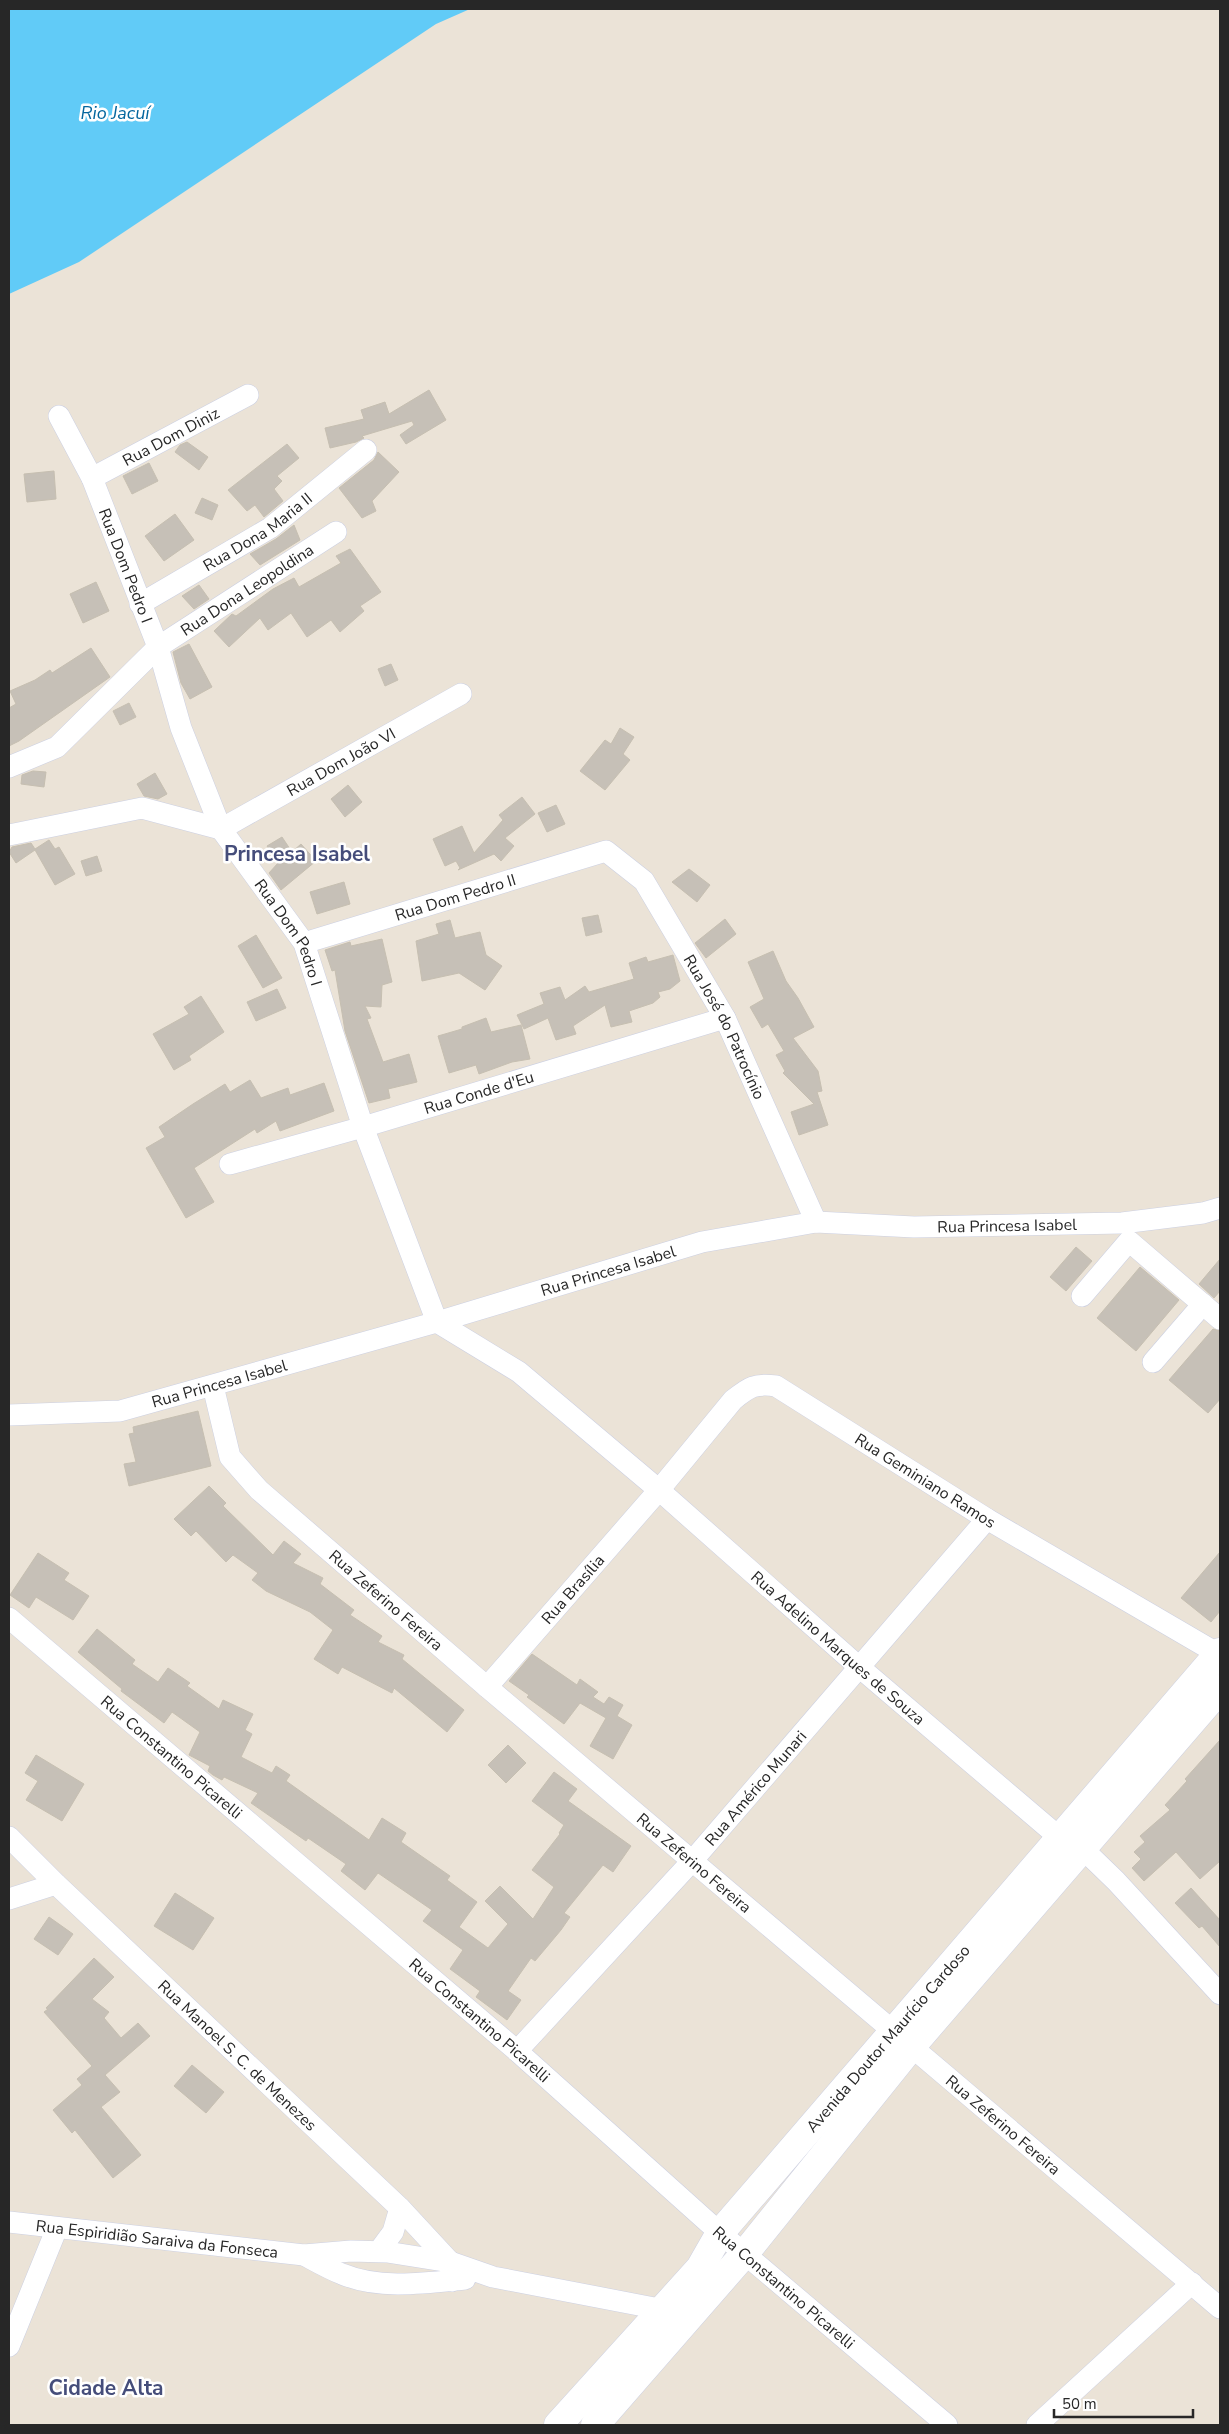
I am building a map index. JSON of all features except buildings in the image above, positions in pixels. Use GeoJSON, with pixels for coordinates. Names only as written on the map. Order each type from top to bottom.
{"type":"FeatureCollection","features":[{"type":"Feature","properties":{"kind":"street","name":"Rua Dom Diniz"},"geometry":{"type":"LineString","coordinates":[[92,478],[248,395]]}},
{"type":"Feature","properties":{"kind":"street","name":"Rua Dom Pedro I"},"geometry":{"type":"LineString","coordinates":[[59,416],[92,478],[158,647],[181,728],[221,829],[304,943],[363,1127],[437,1322]]}},
{"type":"Feature","properties":{"kind":"street","name":"Rua Dona Maria II"},"geometry":{"type":"LineString","coordinates":[[140,604],[270,528],[366,450]]}},
{"type":"Feature","properties":{"kind":"street","name":"Rua Dona Leopoldina"},"geometry":{"type":"LineString","coordinates":[[9,767],[57,747],[158,647],[336,532]]}},
{"type":"Feature","properties":{"kind":"street","name":"Rua Dom João VI"},"geometry":{"type":"LineString","coordinates":[[221,829],[462,694]]}},
{"type":"Feature","properties":{"kind":"street"},"geometry":{"type":"LineString","coordinates":[[9,835],[142,808],[221,829]]}},
{"type":"Feature","properties":{"kind":"street","name":"Rua Dom Pedro II"},"geometry":{"type":"LineString","coordinates":[[304,943],[606,851]]}},
{"type":"Feature","properties":{"kind":"street","name":"Rua José do Patrocínio"},"geometry":{"type":"LineString","coordinates":[[606,851],[644,881],[725,1018],[816,1222]]}},
{"type":"Feature","properties":{"kind":"street","name":"Rua Conde d'Eu"},"geometry":{"type":"LineString","coordinates":[[230,1164],[363,1127],[725,1018]]}},
{"type":"Feature","properties":{"kind":"street","name":"Rua Princesa Isabel"},"geometry":{"type":"LineString","coordinates":[[9,1414],[120,1411],[437,1322],[702,1242],[816,1222],[914,1227],[1122,1223],[1203,1213],[1220,1208]]}},
{"type":"Feature","properties":{"kind":"street"},"geometry":{"type":"LineString","coordinates":[[1082,1296],[1129,1241],[1215,1313],[1153,1362]]}},
{"type":"Feature","properties":{"kind":"street","name":"Rua Adelino Marques de Souza"},"geometry":{"type":"LineString","coordinates":[[437,1322],[519,1372],[659,1490],[858,1666],[1116,1881],[1220,1994]]}},
{"type":"Feature","properties":{"kind":"street","name":"Rua Geminiano Ramos"},"geometry":{"type":"LineString","coordinates":[[659,1490],[733,1400],[746,1389],[760,1384],[776,1386],[987,1519],[1220,1653]]}},
{"type":"Feature","properties":{"kind":"street","name":"Rua Zeferino Fereira"},"geometry":{"type":"LineString","coordinates":[[213,1386],[230,1457],[259,1490],[487,1687],[1220,2308]]}},
{"type":"Feature","properties":{"kind":"street","name":"Rua Brasília"},"geometry":{"type":"LineString","coordinates":[[487,1687],[659,1490]]}},
{"type":"Feature","properties":{"kind":"street","name":"Rua Américo Munari"},"geometry":{"type":"LineString","coordinates":[[517,2051],[693,1860],[858,1666],[987,1519]]}},
{"type":"Feature","properties":{"kind":"street","name":"Rua Constantino Picarelli"},"geometry":{"type":"LineString","coordinates":[[9,1618],[517,2051],[720,2233],[746,2252],[947,2425]]}},
{"type":"Feature","properties":{"kind":"street","name":"Avenida Doutor Maurício Cardoso"},"geometry":{"type":"LineString","coordinates":[[1072,1844],[1220,1653]]}},
{"type":"Feature","properties":{"kind":"street","name":"Avenida Doutor Maurício Cardoso"},"geometry":{"type":"LineString","coordinates":[[558,2425],[700,2268],[720,2233],[902,2039],[1072,1844],[1220,1689]]}},
{"type":"Feature","properties":{"kind":"street","name":"Rua Manoel S. C. de Menezes"},"geometry":{"type":"LineString","coordinates":[[9,1837],[56,1884],[400,2208],[451,2271]]}},
{"type":"Feature","properties":{"kind":"street"},"geometry":{"type":"LineString","coordinates":[[9,1899],[56,1884]]}},
{"type":"Feature","properties":{"kind":"street","name":"Avenida Doutor Maurício Cardoso"},"geometry":{"type":"LineString","coordinates":[[595,2425],[691,2318],[746,2252],[902,2039]]}},
{"type":"Feature","properties":{"kind":"street"},"geometry":{"type":"LineString","coordinates":[[379,2251],[393,2232],[400,2208]]}},
{"type":"Feature","properties":{"kind":"street","name":"Rua Espiridião Saraiva da Fonseca"},"geometry":{"type":"LineString","coordinates":[[9,2222],[304,2255],[379,2251],[451,2271],[664,2309],[691,2318]]}},
{"type":"Feature","properties":{"kind":"street"},"geometry":{"type":"LineString","coordinates":[[9,2346],[57,2228]]}},
{"type":"Feature","properties":{"kind":"street","name":"Rua Espiridião Saraiva da Fonseca"},"geometry":{"type":"LineString","coordinates":[[304,2255],[344,2275],[370,2282],[398,2284],[451,2271]]}},
{"type":"Feature","properties":{"kind":"street"},"geometry":{"type":"LineString","coordinates":[[1037,2425],[1192,2283]]}},
{"type":"Feature","properties":{"kind":"water","name":"Rio Jacuí"},"geometry":{"type":"Polygon","coordinates":[[[9,9],[470,9],[436,24],[79,262],[9,294],[9,9]]]}},
{"type":"Feature","properties":{"kind":"district","name":"Princesa Isabel"},"geometry":{"type":"Point","coordinates":[297,854]}},
{"type":"Feature","properties":{"kind":"district","name":"Cidade Alta"},"geometry":{"type":"Point","coordinates":[106,2388]}}]}
